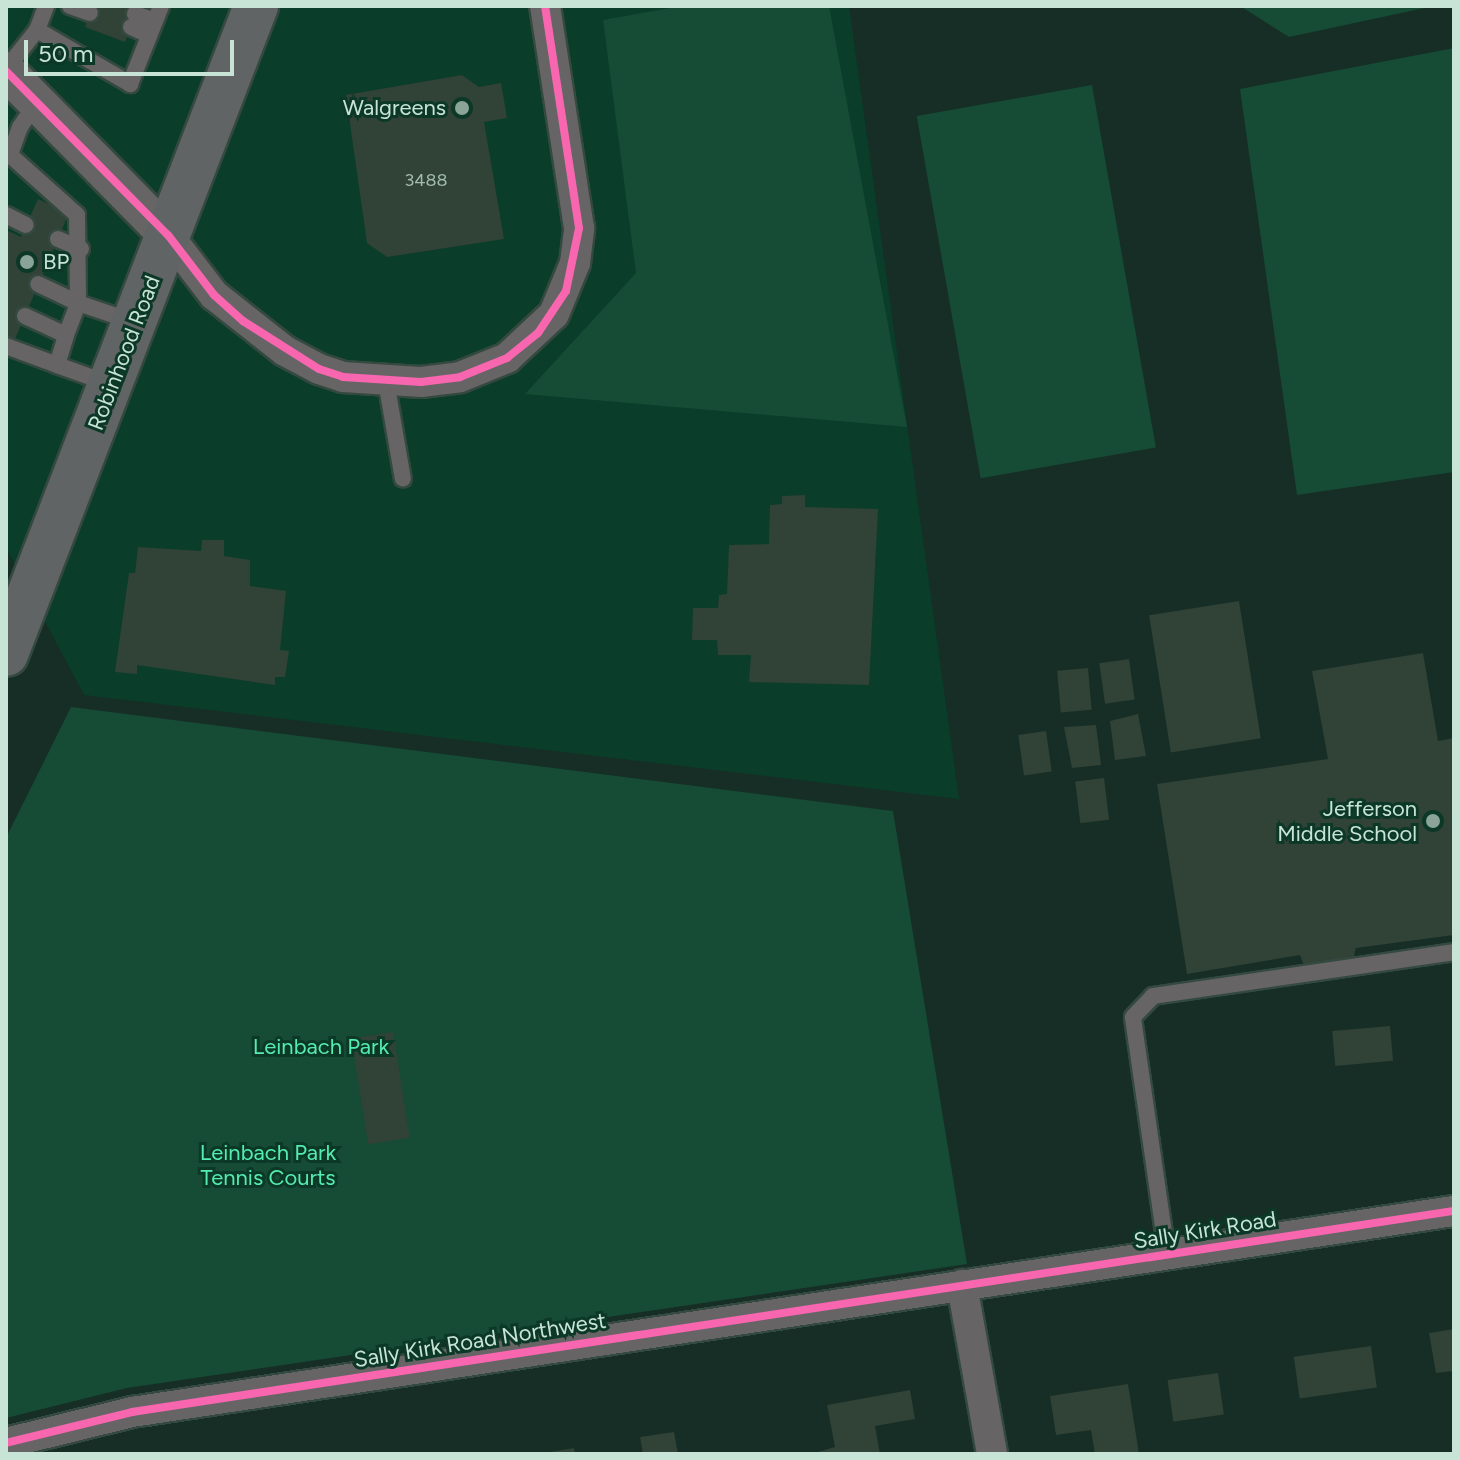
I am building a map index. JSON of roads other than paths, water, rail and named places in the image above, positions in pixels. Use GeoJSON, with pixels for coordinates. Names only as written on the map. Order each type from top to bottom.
{"type":"FeatureCollection","features":[{"type":"Feature","properties":{"kind":"main road","name":"Robinhood Road"},"geometry":{"type":"LineString","coordinates":[[6,654],[136,323],[249,8]]}},
{"type":"Feature","properties":{"kind":"street"},"geometry":{"type":"LineString","coordinates":[[6,70],[168,235],[214,295],[285,351],[343,377],[421,382],[484,370],[538,333],[566,291],[579,228],[545,6]]}},
{"type":"Feature","properties":{"kind":"street","name":"Sally Kirk Road"},"geometry":{"type":"LineString","coordinates":[[962,1285],[1454,1211]]}},
{"type":"Feature","properties":{"kind":"street"},"geometry":{"type":"LineString","coordinates":[[962,1285],[992,1454]]}},
{"type":"Feature","properties":{"kind":"street","name":"Sally Kirk Road Northwest"},"geometry":{"type":"LineString","coordinates":[[6,1443],[132,1412],[962,1285]]}},
{"type":"Feature","properties":{"kind":"lane"},"geometry":{"type":"LineString","coordinates":[[6,70],[37,30],[46,6]]}},
{"type":"Feature","properties":{"kind":"lane"},"geometry":{"type":"LineString","coordinates":[[70,6],[90,13]]}},
{"type":"Feature","properties":{"kind":"lane"},"geometry":{"type":"LineString","coordinates":[[37,30],[130,84],[156,15]]}},
{"type":"Feature","properties":{"kind":"lane"},"geometry":{"type":"LineString","coordinates":[[133,21],[156,15]]}},
{"type":"Feature","properties":{"kind":"lane"},"geometry":{"type":"LineString","coordinates":[[6,173],[20,127],[37,102]]}},
{"type":"Feature","properties":{"kind":"lane"},"geometry":{"type":"LineString","coordinates":[[10,155],[69,204],[77,215],[81,249],[78,303],[57,365]]}},
{"type":"Feature","properties":{"kind":"lane"},"geometry":{"type":"LineString","coordinates":[[6,215],[26,225]]}},
{"type":"Feature","properties":{"kind":"lane"},"geometry":{"type":"LineString","coordinates":[[58,239],[81,249]]}},
{"type":"Feature","properties":{"kind":"lane"},"geometry":{"type":"LineString","coordinates":[[38,284],[78,303],[136,323]]}},
{"type":"Feature","properties":{"kind":"lane"},"geometry":{"type":"LineString","coordinates":[[25,316],[66,335]]}},
{"type":"Feature","properties":{"kind":"lane"},"geometry":{"type":"LineString","coordinates":[[6,346],[111,384]]}},
{"type":"Feature","properties":{"kind":"lane"},"geometry":{"type":"LineString","coordinates":[[386,381],[403,479]]}},
{"type":"Feature","properties":{"kind":"lane"},"geometry":{"type":"LineString","coordinates":[[1167,1254],[1133,1017],[1153,996],[1454,952]]}},
{"type":"Feature","properties":{"kind":"place","name":"Walgreens"},"geometry":{"type":"Point","coordinates":[462,108]}},
{"type":"Feature","properties":{"kind":"place","name":"BP"},"geometry":{"type":"Point","coordinates":[27,262]}},
{"type":"Feature","properties":{"kind":"place","name":"Jefferson Middle School"},"geometry":{"type":"Point","coordinates":[1433,821]}},
{"type":"Feature","properties":{"kind":"park label","name":"Leinbach Park"},"geometry":{"type":"Point","coordinates":[321,1047]}},
{"type":"Feature","properties":{"kind":"park label","name":"Leinbach Park Tennis Courts"},"geometry":{"type":"Point","coordinates":[268,1164]}}]}
